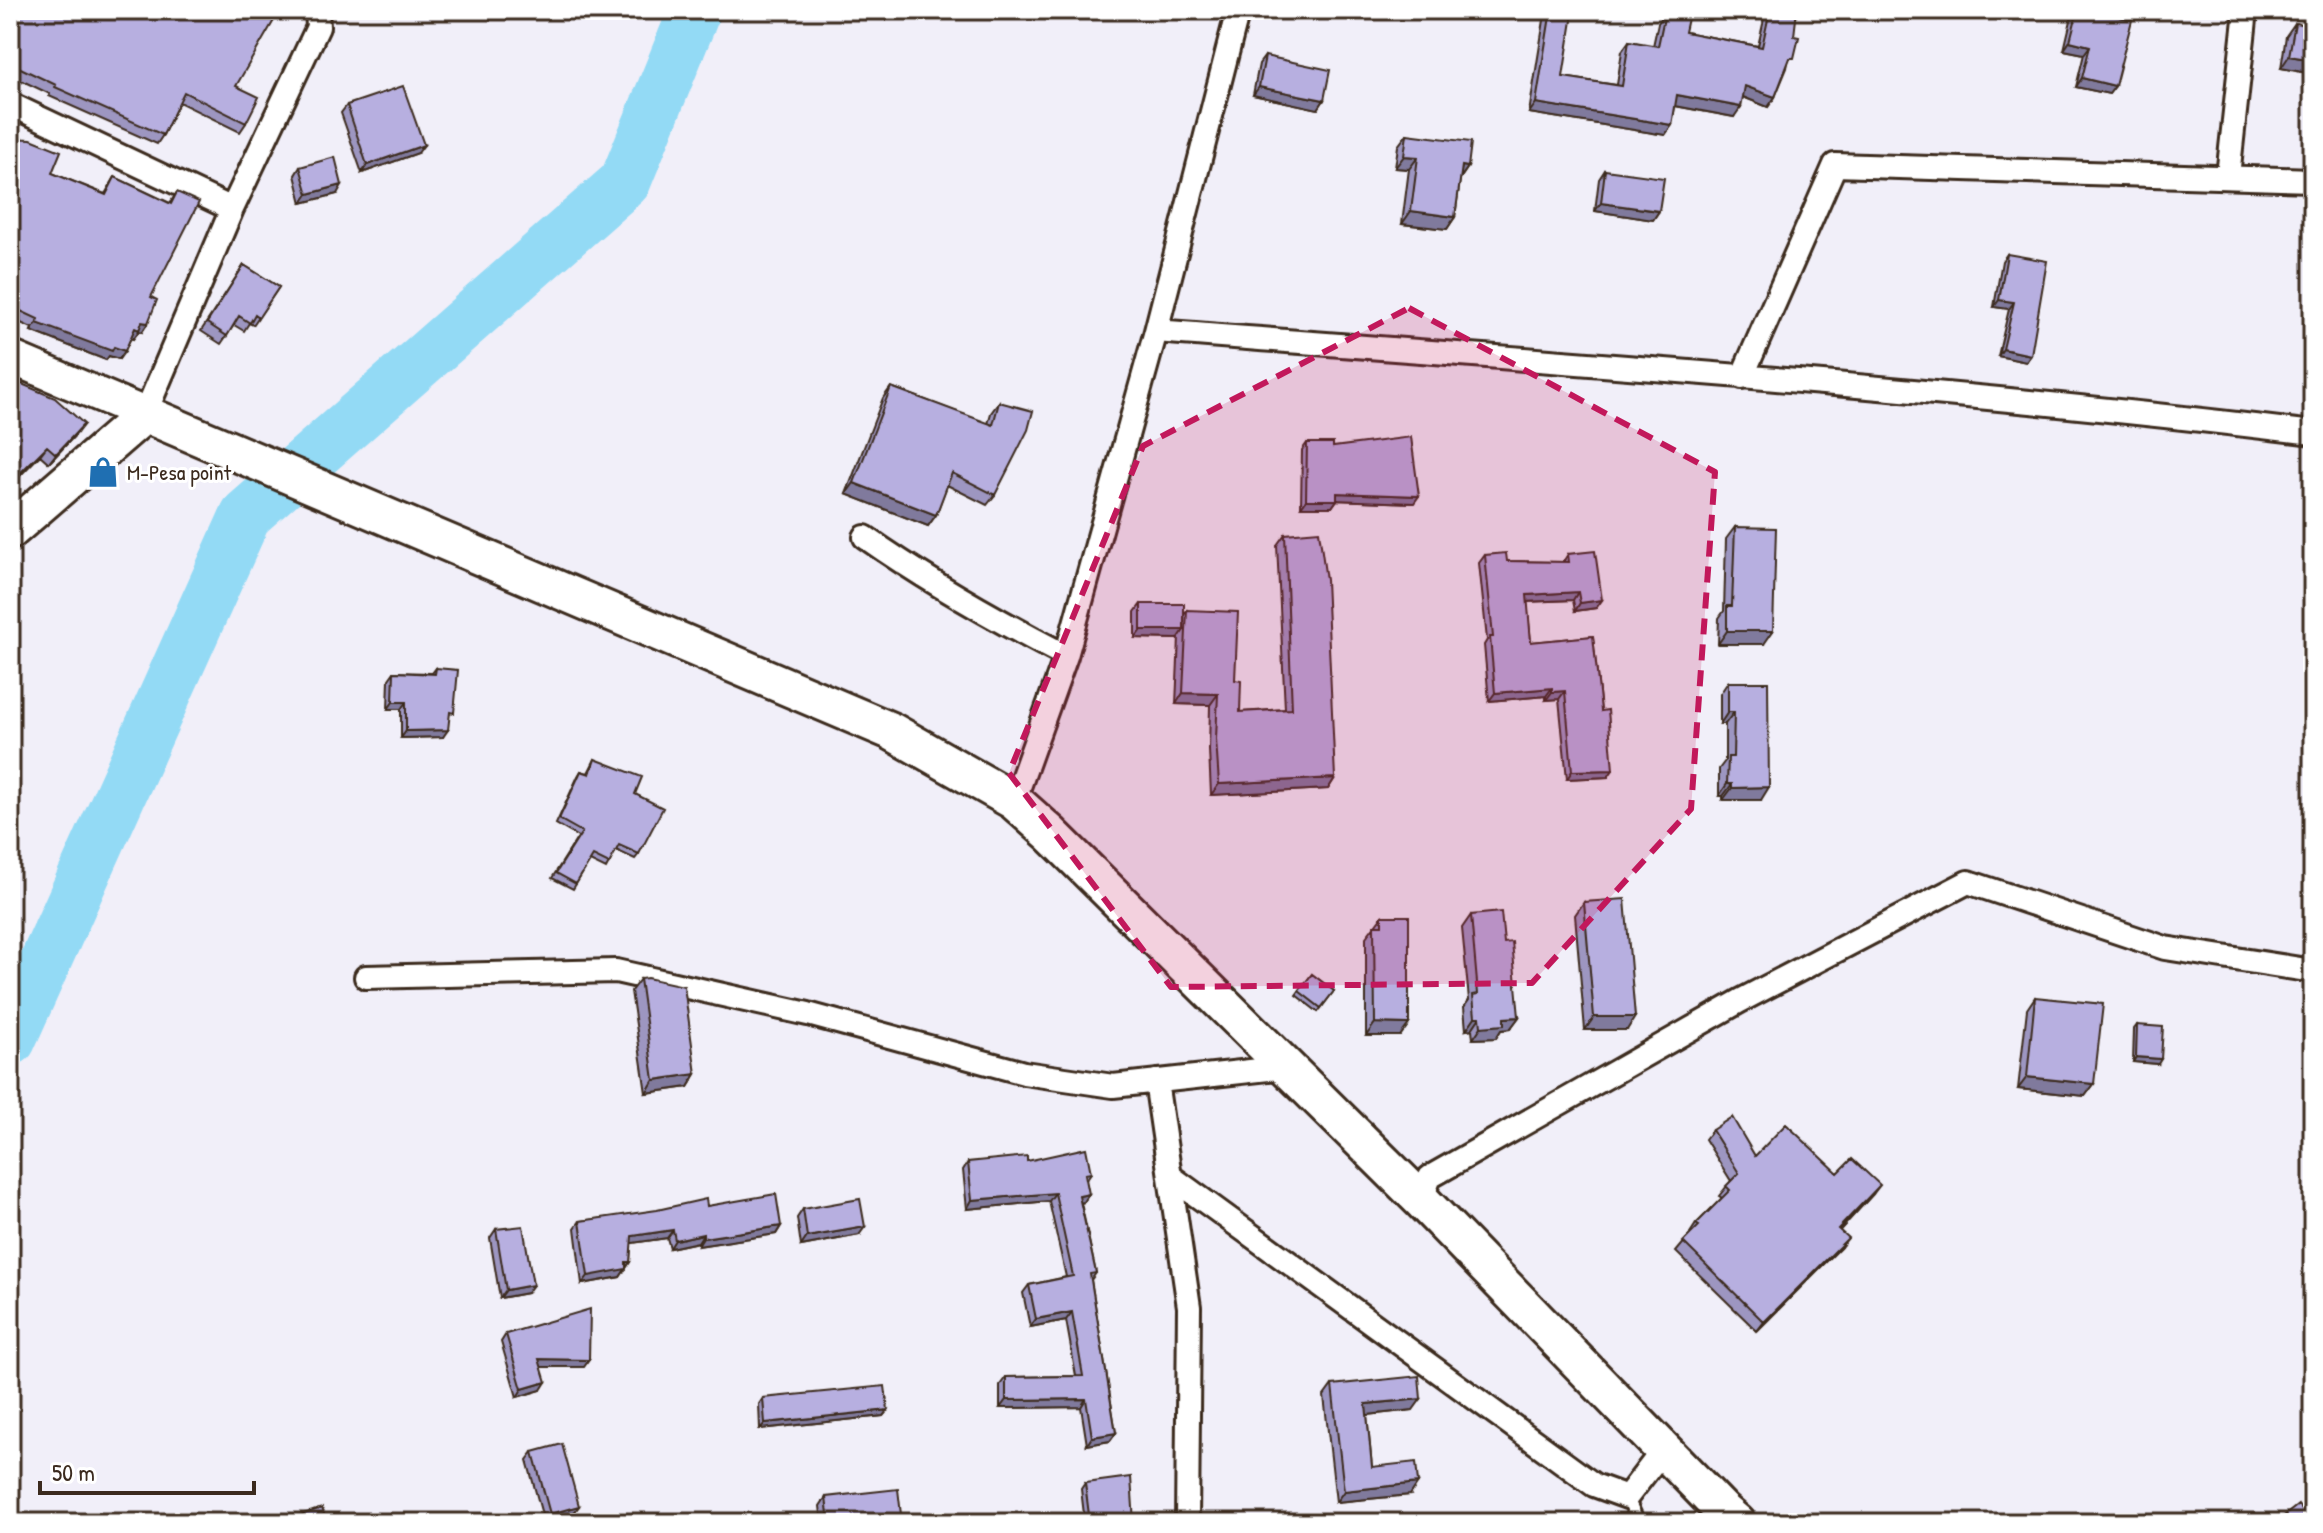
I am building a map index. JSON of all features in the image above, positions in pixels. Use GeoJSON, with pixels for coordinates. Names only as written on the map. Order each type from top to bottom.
{"type":"FeatureCollection","features":[{"type":"Feature","properties":{"kind":"main road"},"geometry":{"type":"LineString","coordinates":[[10,531],[145,414],[891,731],[1014,801],[1421,1200],[1737,1523]]}},
{"type":"Feature","properties":{"kind":"street"},"geometry":{"type":"LineString","coordinates":[[10,357],[145,414],[232,209],[318,27],[317,10]]}},
{"type":"Feature","properties":{"kind":"street"},"geometry":{"type":"LineString","coordinates":[[1014,801],[1066,656],[1156,331],[1238,10]]}},
{"type":"Feature","properties":{"kind":"street"},"geometry":{"type":"LineString","coordinates":[[2228,176],[2246,10]]}},
{"type":"Feature","properties":{"kind":"street"},"geometry":{"type":"LineString","coordinates":[[10,104],[232,209]]}},
{"type":"Feature","properties":{"kind":"street"},"geometry":{"type":"LineString","coordinates":[[1742,377],[1835,165],[2313,180]]}},
{"type":"Feature","properties":{"kind":"street"},"geometry":{"type":"LineString","coordinates":[[1156,331],[1742,377],[2158,414],[2313,433]]}},
{"type":"Feature","properties":{"kind":"street"},"geometry":{"type":"LineString","coordinates":[[865,537],[911,570],[975,609],[1066,656]]}},
{"type":"Feature","properties":{"kind":"street"},"geometry":{"type":"LineString","coordinates":[[1421,1200],[1430,1177],[1740,1001],[1968,882],[2165,948],[2313,971]]}},
{"type":"Feature","properties":{"kind":"street"},"geometry":{"type":"LineString","coordinates":[[366,977],[616,971],[808,1014],[1024,1073],[1113,1086],[1287,1067]]}},
{"type":"Feature","properties":{"kind":"street"},"geometry":{"type":"LineString","coordinates":[[1156,1081],[1189,1307],[1187,1523]]}},
{"type":"Feature","properties":{"kind":"street"},"geometry":{"type":"LineString","coordinates":[[1170,1176],[1594,1485],[1627,1497],[1663,1450]]}},
{"type":"Feature","properties":{"kind":"lane"},"geometry":{"type":"LineString","coordinates":[[1627,1497],[1639,1523]]}},
{"type":"Feature","properties":{"kind":"highlighted area"},"geometry":{"type":"Polygon","coordinates":[[[1409,308],[1715,472],[1691,809],[1532,983],[1171,987],[1009,773],[1143,446],[1409,308]]]}},
{"type":"Feature","properties":{"kind":"building"},"geometry":{"type":"Polygon","coordinates":[[[10,10],[280,10],[236,86],[259,97],[246,123],[184,92],[163,135],[55,87],[10,63],[10,10]]]}},
{"type":"Feature","properties":{"kind":"building"},"geometry":{"type":"Polygon","coordinates":[[[1551,10],[1573,14],[1563,77],[1622,86],[1629,41],[1658,46],[1665,13],[1688,18],[1685,32],[1762,47],[1770,10],[1797,10],[1794,36],[1799,37],[1794,58],[1790,58],[1775,97],[1745,86],[1741,107],[1677,95],[1672,125],[1536,103],[1551,10]]]}},
{"type":"Feature","properties":{"kind":"building"},"geometry":{"type":"Polygon","coordinates":[[[2078,10],[2132,20],[2115,86],[2082,78],[2090,46],[2070,41],[2078,10]]]}},
{"type":"Feature","properties":{"kind":"building"},"geometry":{"type":"Polygon","coordinates":[[[2313,22],[2313,60],[2289,56],[2295,23],[2312,26],[2313,22]]]}},
{"type":"Feature","properties":{"kind":"building"},"geometry":{"type":"Polygon","coordinates":[[[1265,56],[1330,70],[1324,100],[1259,87],[1265,56]]]}},
{"type":"Feature","properties":{"kind":"building"},"geometry":{"type":"Polygon","coordinates":[[[403,86],[424,145],[367,165],[347,105],[403,86]]]}},
{"type":"Feature","properties":{"kind":"building"},"geometry":{"type":"Polygon","coordinates":[[[1407,134],[1471,142],[1468,167],[1462,166],[1455,217],[1411,211],[1418,157],[1404,156],[1407,134]]]}},
{"type":"Feature","properties":{"kind":"building"},"geometry":{"type":"Polygon","coordinates":[[[10,138],[31,139],[61,151],[52,173],[106,195],[115,177],[171,204],[177,192],[199,202],[151,297],[157,300],[148,323],[142,322],[139,330],[135,328],[125,351],[114,347],[112,351],[37,323],[38,319],[10,306],[10,138]]]}},
{"type":"Feature","properties":{"kind":"building"},"geometry":{"type":"Polygon","coordinates":[[[335,157],[342,185],[308,194],[300,167],[335,157]]]}},
{"type":"Feature","properties":{"kind":"building"},"geometry":{"type":"Polygon","coordinates":[[[1605,170],[1664,178],[1659,211],[1601,203],[1605,170]]]}},
{"type":"Feature","properties":{"kind":"building"},"geometry":{"type":"Polygon","coordinates":[[[2007,254],[2047,261],[2031,355],[2003,349],[2014,302],[1999,300],[2007,254]]]}},
{"type":"Feature","properties":{"kind":"building"},"geometry":{"type":"Polygon","coordinates":[[[244,265],[279,287],[259,317],[255,314],[250,323],[239,316],[227,336],[207,323],[244,265]]]}},
{"type":"Feature","properties":{"kind":"building"},"geometry":{"type":"Polygon","coordinates":[[[10,379],[55,398],[84,424],[56,454],[47,446],[10,483],[10,379]]]}},
{"type":"Feature","properties":{"kind":"building"},"geometry":{"type":"Polygon","coordinates":[[[891,387],[993,425],[999,402],[1033,411],[1028,430],[995,495],[952,473],[936,515],[854,483],[891,387]]]}},
{"type":"Feature","properties":{"kind":"building"},"geometry":{"type":"Polygon","coordinates":[[[1411,437],[1419,496],[1337,493],[1337,500],[1306,500],[1307,443],[1333,443],[1333,447],[1411,437]]]}},
{"type":"Feature","properties":{"kind":"building"},"geometry":{"type":"Polygon","coordinates":[[[1735,527],[1776,528],[1773,631],[1727,631],[1727,606],[1732,606],[1735,527]]]}},
{"type":"Feature","properties":{"kind":"building"},"geometry":{"type":"Polygon","coordinates":[[[1319,531],[1326,580],[1335,778],[1219,784],[1216,739],[1218,694],[1183,693],[1187,610],[1238,612],[1235,680],[1241,681],[1240,712],[1292,709],[1285,534],[1319,531]]]}},
{"type":"Feature","properties":{"kind":"building"},"geometry":{"type":"Polygon","coordinates":[[[1595,551],[1602,600],[1580,603],[1578,592],[1527,595],[1531,642],[1593,636],[1601,711],[1608,710],[1613,770],[1572,771],[1565,691],[1552,692],[1552,688],[1495,693],[1485,555],[1506,553],[1507,561],[1569,562],[1568,554],[1595,551]]]}},
{"type":"Feature","properties":{"kind":"building"},"geometry":{"type":"Polygon","coordinates":[[[1141,604],[1184,604],[1184,630],[1141,630],[1141,604]]]}},
{"type":"Feature","properties":{"kind":"building"},"geometry":{"type":"Polygon","coordinates":[[[436,668],[458,670],[454,713],[450,712],[448,730],[406,731],[406,702],[393,702],[394,672],[435,674],[436,668]]]}},
{"type":"Feature","properties":{"kind":"building"},"geometry":{"type":"Polygon","coordinates":[[[1728,682],[1768,682],[1769,787],[1732,788],[1732,784],[1727,784],[1728,757],[1733,757],[1734,712],[1728,712],[1728,682]]]}},
{"type":"Feature","properties":{"kind":"building"},"geometry":{"type":"Polygon","coordinates":[[[595,759],[642,777],[635,794],[663,808],[639,854],[619,845],[609,864],[593,856],[576,884],[556,873],[582,832],[559,819],[581,771],[590,774],[595,759]]]}},
{"type":"Feature","properties":{"kind":"building"},"geometry":{"type":"Polygon","coordinates":[[[1625,899],[1635,1017],[1594,1017],[1584,902],[1625,899]]]}},
{"type":"Feature","properties":{"kind":"building"},"geometry":{"type":"Polygon","coordinates":[[[1501,912],[1504,943],[1512,942],[1519,1017],[1504,1018],[1504,1025],[1481,1027],[1480,1017],[1475,1017],[1473,995],[1478,994],[1471,915],[1501,912]]]}},
{"type":"Feature","properties":{"kind":"building"},"geometry":{"type":"Polygon","coordinates":[[[1382,916],[1409,916],[1409,1024],[1375,1023],[1374,925],[1382,925],[1382,916]]]}},
{"type":"Feature","properties":{"kind":"building"},"geometry":{"type":"Polygon","coordinates":[[[1312,974],[1334,991],[1321,1008],[1299,991],[1312,974]]]}},
{"type":"Feature","properties":{"kind":"building"},"geometry":{"type":"Polygon","coordinates":[[[640,979],[684,986],[696,1074],[654,1080],[640,979]]]}},
{"type":"Feature","properties":{"kind":"building"},"geometry":{"type":"Polygon","coordinates":[[[2035,997],[2103,1004],[2094,1084],[2027,1077],[2035,997]]]}},
{"type":"Feature","properties":{"kind":"building"},"geometry":{"type":"Polygon","coordinates":[[[2137,1025],[2163,1027],[2161,1059],[2136,1057],[2137,1025]]]}},
{"type":"Feature","properties":{"kind":"building"},"geometry":{"type":"Polygon","coordinates":[[[1732,1117],[1755,1156],[1786,1124],[1838,1173],[1852,1159],[1880,1185],[1838,1229],[1848,1238],[1764,1322],[1683,1242],[1699,1226],[1696,1224],[1730,1190],[1726,1186],[1739,1173],[1712,1130],[1732,1117]]]}},
{"type":"Feature","properties":{"kind":"building"},"geometry":{"type":"Polygon","coordinates":[[[1086,1148],[1091,1173],[1085,1174],[1089,1194],[1079,1196],[1096,1273],[1090,1274],[1116,1433],[1092,1437],[1086,1399],[1006,1400],[1006,1377],[1083,1376],[1072,1312],[1036,1319],[1029,1285],[1073,1276],[1055,1193],[972,1200],[968,1162],[1027,1156],[1027,1161],[1086,1148]]]}},
{"type":"Feature","properties":{"kind":"building"},"geometry":{"type":"Polygon","coordinates":[[[776,1194],[781,1226],[675,1240],[673,1230],[632,1236],[630,1262],[626,1262],[626,1269],[588,1276],[580,1221],[657,1210],[706,1199],[707,1206],[776,1194]]]}},
{"type":"Feature","properties":{"kind":"building"},"geometry":{"type":"Polygon","coordinates":[[[860,1199],[865,1227],[807,1237],[803,1209],[860,1199]]]}},
{"type":"Feature","properties":{"kind":"building"},"geometry":{"type":"Polygon","coordinates":[[[523,1226],[533,1285],[506,1290],[496,1229],[523,1226]]]}},
{"type":"Feature","properties":{"kind":"building"},"geometry":{"type":"Polygon","coordinates":[[[590,1309],[589,1360],[539,1359],[546,1382],[522,1389],[506,1334],[590,1309]]]}},
{"type":"Feature","properties":{"kind":"building"},"geometry":{"type":"Polygon","coordinates":[[[1419,1376],[1421,1399],[1366,1404],[1372,1467],[1416,1462],[1418,1483],[1344,1491],[1332,1385],[1419,1376]]]}},
{"type":"Feature","properties":{"kind":"building"},"geometry":{"type":"Polygon","coordinates":[[[885,1386],[888,1410],[765,1423],[763,1398],[885,1386]]]}},
{"type":"Feature","properties":{"kind":"building"},"geometry":{"type":"Polygon","coordinates":[[[562,1444],[579,1506],[550,1514],[533,1452],[562,1444]]]}},
{"type":"Feature","properties":{"kind":"building"},"geometry":{"type":"Polygon","coordinates":[[[1131,1477],[1134,1523],[1090,1523],[1085,1483],[1131,1477]]]}},
{"type":"Feature","properties":{"kind":"building"},"geometry":{"type":"Polygon","coordinates":[[[898,1489],[902,1523],[829,1523],[826,1497],[898,1489]]]}},
{"type":"Feature","properties":{"kind":"building"},"geometry":{"type":"Polygon","coordinates":[[[2298,1505],[2312,1523],[2275,1523],[2298,1505]]]}},
{"type":"Feature","properties":{"kind":"building"},"geometry":{"type":"Polygon","coordinates":[[[322,1508],[327,1523],[276,1523],[322,1508]]]}},
{"type":"Feature","properties":{"kind":"waterway"},"geometry":{"type":"LineString","coordinates":[[10,1040],[246,515],[625,182],[695,10]]}},
{"type":"Feature","properties":{"kind":"place","name":"M-Pesa point"},"geometry":{"type":"Point","coordinates":[103,472]}}]}
